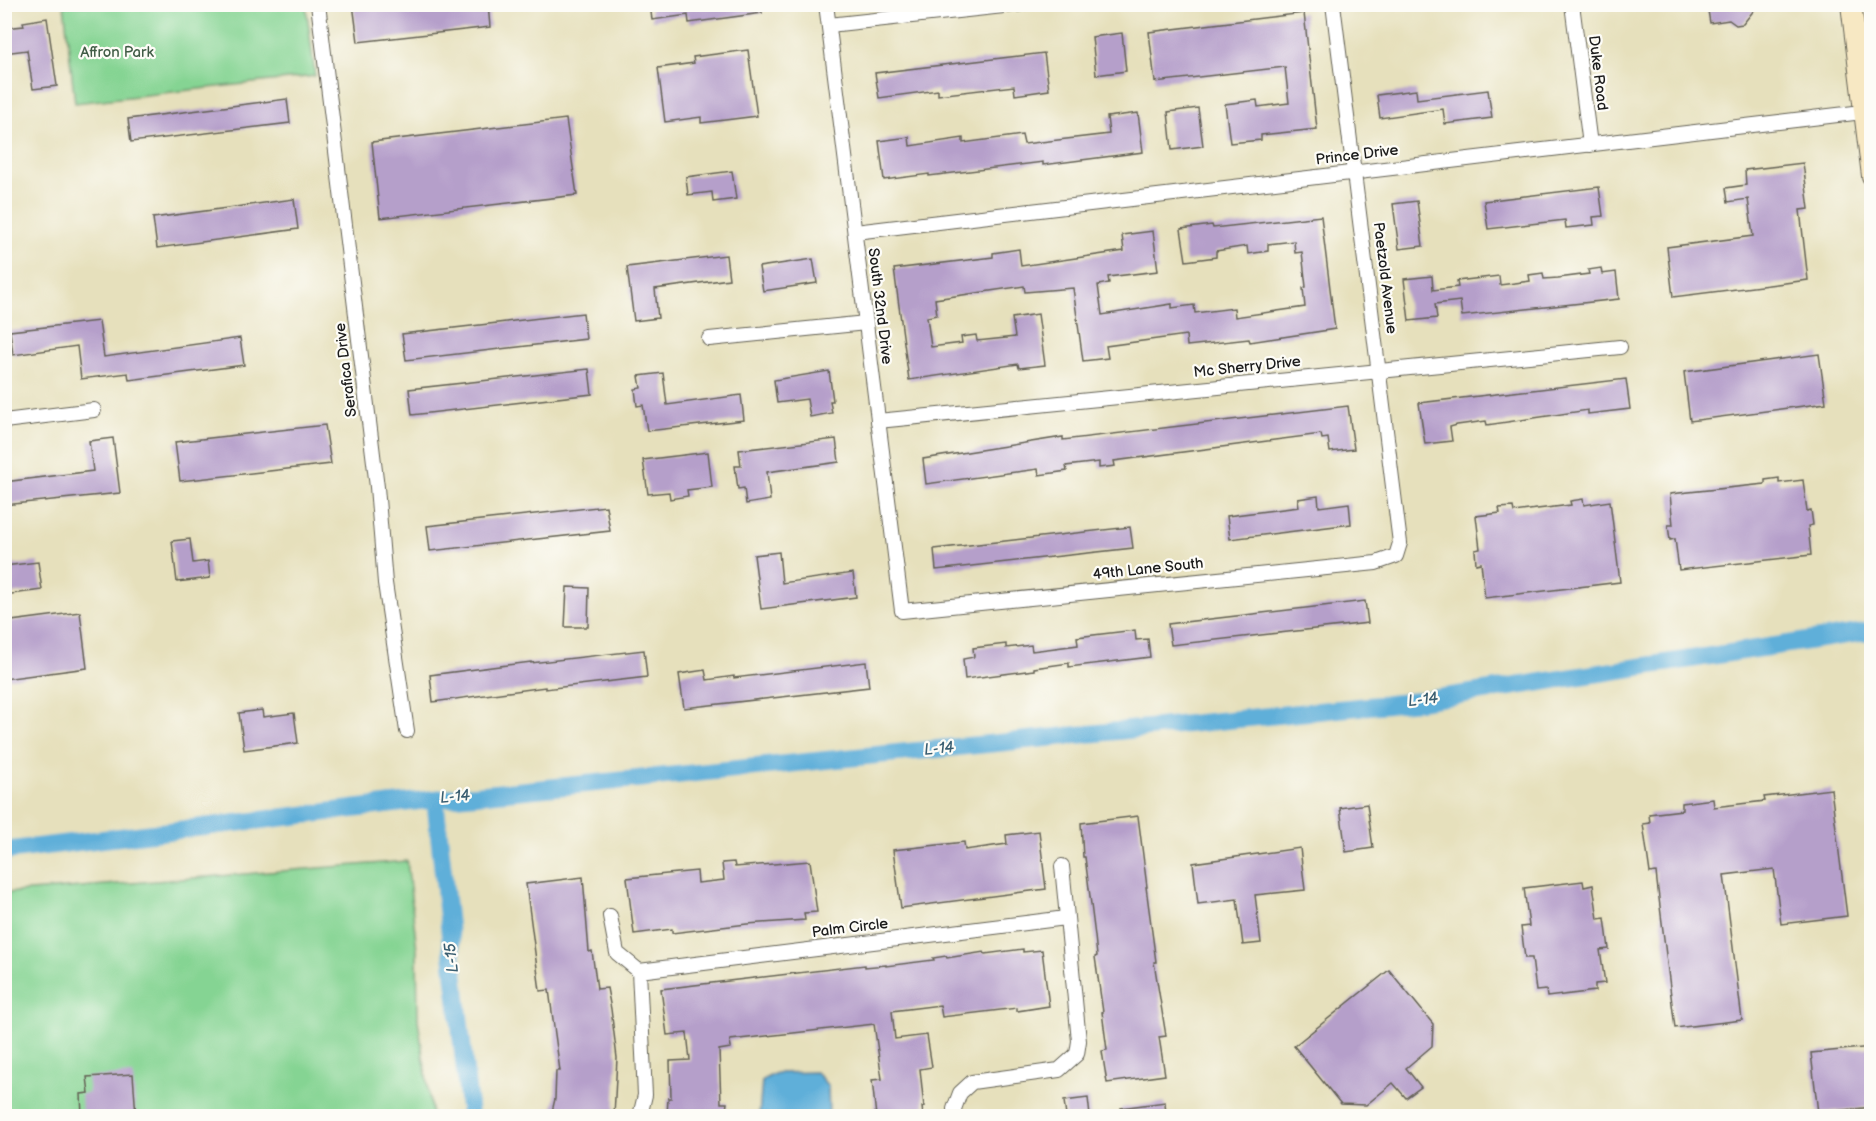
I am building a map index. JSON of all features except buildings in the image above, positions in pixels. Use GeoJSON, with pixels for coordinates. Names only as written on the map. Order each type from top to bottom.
{"type":"FeatureCollection","features":[{"type":"Feature","properties":{"kind":"main road"},"geometry":{"type":"LineString","coordinates":[[1851,4],[1868,112],[1872,176]]}},
{"type":"Feature","properties":{"kind":"street","name":"Serafica Drive"},"geometry":{"type":"LineString","coordinates":[[318,4],[378,492],[385,583],[407,731]]}},
{"type":"Feature","properties":{"kind":"street","name":"South 32nd Drive"},"geometry":{"type":"LineString","coordinates":[[826,4],[902,611]]}},
{"type":"Feature","properties":{"kind":"street"},"geometry":{"type":"LineString","coordinates":[[829,25],[1022,4]]}},
{"type":"Feature","properties":{"kind":"street","name":"Paetzold Avenue"},"geometry":{"type":"LineString","coordinates":[[1334,4],[1400,543],[1396,555]]}},
{"type":"Feature","properties":{"kind":"street","name":"Duke Road"},"geometry":{"type":"LineString","coordinates":[[1572,4],[1590,145]]}},
{"type":"Feature","properties":{"kind":"street","name":"Prince Drive"},"geometry":{"type":"LineString","coordinates":[[855,232],[1868,112]]}},
{"type":"Feature","properties":{"kind":"street"},"geometry":{"type":"LineString","coordinates":[[709,339],[866,323]]}},
{"type":"Feature","properties":{"kind":"street","name":"Mc Sherry Drive"},"geometry":{"type":"LineString","coordinates":[[878,421],[1620,347]]}},
{"type":"Feature","properties":{"kind":"street"},"geometry":{"type":"LineString","coordinates":[[4,421],[94,410]]}},
{"type":"Feature","properties":{"kind":"street","name":"49th Lane South"},"geometry":{"type":"LineString","coordinates":[[902,611],[1376,562],[1396,555]]}},
{"type":"Feature","properties":{"kind":"street"},"geometry":{"type":"LineString","coordinates":[[955,1116],[954,1109],[960,1093],[972,1082],[1059,1070],[1077,1054],[1079,1041],[1062,866]]}},
{"type":"Feature","properties":{"kind":"street"},"geometry":{"type":"LineString","coordinates":[[610,916],[617,953],[639,971],[645,1095],[640,1116]]}},
{"type":"Feature","properties":{"kind":"street","name":"Palm Circle"},"geometry":{"type":"LineString","coordinates":[[639,971],[1066,918]]}},
{"type":"Feature","properties":{"kind":"green space","name":"Affron Park"},"geometry":{"type":"Polygon","coordinates":[[[64,5],[306,5],[315,76],[75,103],[64,5]]]}},
{"type":"Feature","properties":{"kind":"green space"},"geometry":{"type":"Polygon","coordinates":[[[407,861],[417,950],[418,1020],[432,1116],[5,1116],[5,893],[407,861]]]}},
{"type":"Feature","properties":{"kind":"water"},"geometry":{"type":"Polygon","coordinates":[[[816,1072],[828,1086],[829,1116],[759,1116],[762,1080],[776,1073],[816,1072]]]}},
{"type":"Feature","properties":{"kind":"waterway","name":"L-14"},"geometry":{"type":"LineString","coordinates":[[4,851],[435,799],[1419,701],[1872,631]]}},
{"type":"Feature","properties":{"kind":"waterway","name":"L-15"},"geometry":{"type":"LineString","coordinates":[[435,799],[470,1116]]}}]}
